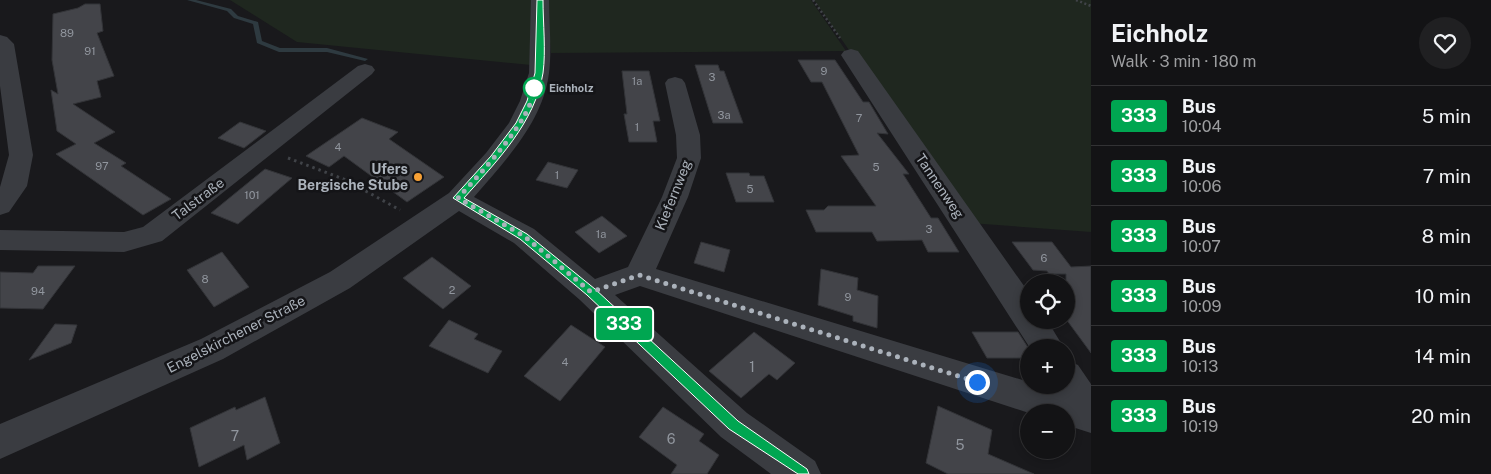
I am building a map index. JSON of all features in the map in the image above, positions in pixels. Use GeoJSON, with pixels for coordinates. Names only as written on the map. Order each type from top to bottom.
{"type":"FeatureCollection","features":[{"type":"Feature","properties":{"kind":"street","name":"Engelskirchener Straße"},"geometry":{"type":"LineString","coordinates":[[0,442],[212,349],[340,280],[458,198],[494,158],[520,124],[531,101],[539,73],[540,0]]}},
{"type":"Feature","properties":{"kind":"street"},"geometry":{"type":"LineString","coordinates":[[0,206],[14,186],[22,155],[1,43]]}},
{"type":"Feature","properties":{"kind":"street","name":"Tannenweg"},"geometry":{"type":"LineString","coordinates":[[851,55],[1020,306]]}},
{"type":"Feature","properties":{"kind":"street","name":"Talstraße"},"geometry":{"type":"LineString","coordinates":[[0,240],[124,242],[152,234],[264,150],[365,70]]}},
{"type":"Feature","properties":{"kind":"street","name":"Kiefernweg"},"geometry":{"type":"LineString","coordinates":[[639,275],[675,197],[689,158],[688,135],[675,83]]}},
{"type":"Feature","properties":{"kind":"street"},"geometry":{"type":"LineString","coordinates":[[458,198],[524,236],[591,292],[734,425],[802,474]]}},
{"type":"Feature","properties":{"kind":"street"},"geometry":{"type":"LineString","coordinates":[[591,292],[639,275],[1091,417]]}},
{"type":"Feature","properties":{"kind":"street"},"geometry":{"type":"LineString","coordinates":[[1075,389],[1091,413]]}},
{"type":"Feature","properties":{"kind":"path"},"geometry":{"type":"LineString","coordinates":[[813,0],[851,55]]}},
{"type":"Feature","properties":{"kind":"path"},"geometry":{"type":"LineString","coordinates":[[1076,0],[1091,6]]}},
{"type":"Feature","properties":{"kind":"path"},"geometry":{"type":"LineString","coordinates":[[264,150],[320,168],[368,190],[423,224]]}},
{"type":"Feature","properties":{"kind":"shaded area"},"geometry":{"type":"Polygon","coordinates":[[[230,0],[531,0],[531,65],[297,42],[230,0]]]}},
{"type":"Feature","properties":{"kind":"shaded area"},"geometry":{"type":"Polygon","coordinates":[[[546,0],[811,0],[846,51],[551,53],[546,0]]]}},
{"type":"Feature","properties":{"kind":"shaded area"},"geometry":{"type":"Polygon","coordinates":[[[814,0],[1091,0],[1091,232],[970,223],[814,0]]]}},
{"type":"Feature","properties":{"kind":"building"},"geometry":{"type":"Polygon","coordinates":[[[85,4],[100,4],[103,31],[97,33],[114,76],[97,81],[101,97],[73,104],[115,132],[94,143],[126,163],[121,166],[171,199],[143,215],[56,154],[76,144],[57,131],[51,90],[58,94],[52,60],[53,14],[78,8],[85,4]]]}},
{"type":"Feature","properties":{"kind":"building"},"geometry":{"type":"Polygon","coordinates":[[[798,60],[835,60],[863,102],[869,102],[888,134],[877,133],[909,174],[903,174],[931,218],[938,218],[959,252],[928,252],[922,240],[877,241],[872,232],[816,232],[806,210],[824,210],[828,206],[876,206],[841,156],[859,155],[822,82],[811,82],[798,60]]]}},
{"type":"Feature","properties":{"kind":"building"},"geometry":{"type":"Polygon","coordinates":[[[695,65],[718,65],[720,71],[724,71],[743,123],[713,123],[695,65]]]}},
{"type":"Feature","properties":{"kind":"building"},"geometry":{"type":"Polygon","coordinates":[[[622,71],[649,71],[660,121],[653,121],[657,142],[629,142],[624,114],[627,114],[622,71]]]}},
{"type":"Feature","properties":{"kind":"building"},"geometry":{"type":"Polygon","coordinates":[[[362,118],[398,132],[389,139],[444,177],[407,202],[344,156],[329,167],[306,156],[362,118]]]}},
{"type":"Feature","properties":{"kind":"building"},"geometry":{"type":"Polygon","coordinates":[[[240,122],[266,131],[244,148],[218,138],[240,122]]]}},
{"type":"Feature","properties":{"kind":"building"},"geometry":{"type":"Polygon","coordinates":[[[548,162],[578,170],[567,188],[536,180],[548,162]]]}},
{"type":"Feature","properties":{"kind":"building"},"geometry":{"type":"Polygon","coordinates":[[[265,169],[292,178],[238,224],[211,213],[265,169]]]}},
{"type":"Feature","properties":{"kind":"building"},"geometry":{"type":"Polygon","coordinates":[[[726,173],[749,173],[750,176],[764,176],[774,202],[736,202],[726,173]]]}},
{"type":"Feature","properties":{"kind":"building"},"geometry":{"type":"Polygon","coordinates":[[[602,216],[627,236],[599,253],[575,232],[602,216]]]}},
{"type":"Feature","properties":{"kind":"building"},"geometry":{"type":"Polygon","coordinates":[[[701,242],[730,250],[724,272],[694,263],[701,242]]]}},
{"type":"Feature","properties":{"kind":"building"},"geometry":{"type":"Polygon","coordinates":[[[1012,242],[1052,242],[1071,267],[1091,266],[1091,353],[1073,329],[1075,329],[1075,274],[1049,274],[1047,271],[1033,270],[1012,242]]]}},
{"type":"Feature","properties":{"kind":"building"},"geometry":{"type":"Polygon","coordinates":[[[222,252],[249,287],[214,307],[187,270],[222,252]]]}},
{"type":"Feature","properties":{"kind":"building"},"geometry":{"type":"Polygon","coordinates":[[[432,257],[471,286],[443,309],[403,278],[432,257]]]}},
{"type":"Feature","properties":{"kind":"building"},"geometry":{"type":"Polygon","coordinates":[[[38,266],[75,266],[43,309],[0,308],[0,272],[33,273],[38,266]]]}},
{"type":"Feature","properties":{"kind":"building"},"geometry":{"type":"Polygon","coordinates":[[[821,269],[858,278],[857,290],[878,296],[877,328],[853,321],[853,316],[818,305],[821,269]]]}},
{"type":"Feature","properties":{"kind":"building"},"geometry":{"type":"Polygon","coordinates":[[[449,320],[478,334],[474,339],[502,351],[488,373],[429,346],[449,320]]]}},
{"type":"Feature","properties":{"kind":"building"},"geometry":{"type":"Polygon","coordinates":[[[55,324],[77,325],[71,343],[29,360],[55,324]]]}},
{"type":"Feature","properties":{"kind":"building"},"geometry":{"type":"Polygon","coordinates":[[[571,325],[605,347],[560,401],[524,376],[571,325]]]}},
{"type":"Feature","properties":{"kind":"building"},"geometry":{"type":"Polygon","coordinates":[[[754,332],[795,363],[777,380],[769,374],[741,398],[709,371],[754,332]]]}},
{"type":"Feature","properties":{"kind":"building"},"geometry":{"type":"Polygon","coordinates":[[[972,332],[1018,332],[1023,339],[1020,339],[1020,358],[987,358],[972,332]]]}},
{"type":"Feature","properties":{"kind":"building"},"geometry":{"type":"Polygon","coordinates":[[[265,397],[280,443],[247,460],[244,445],[199,467],[190,428],[235,407],[236,410],[265,397]]]}},
{"type":"Feature","properties":{"kind":"building"},"geometry":{"type":"Polygon","coordinates":[[[938,406],[992,430],[988,454],[1034,474],[948,474],[926,463],[938,406]]]}},
{"type":"Feature","properties":{"kind":"building"},"geometry":{"type":"Polygon","coordinates":[[[663,407],[704,434],[699,441],[719,455],[707,474],[671,474],[677,465],[639,437],[663,407]]]}},
{"type":"Feature","properties":{"kind":"waterway"},"geometry":{"type":"LineString","coordinates":[[190,0],[229,10],[236,17],[256,23],[259,42],[279,50],[327,50],[365,59]]}},
{"type":"Feature","properties":{"kind":"bus line","name":"333"},"geometry":{"type":"LineString","coordinates":[[540,0],[539,73],[531,101],[520,124],[494,158],[458,198],[524,236],[591,292],[734,425],[802,474]]}},
{"type":"Feature","properties":{"kind":"place","name":"Eichholz"},"geometry":{"type":"Point","coordinates":[534,88]}},
{"type":"Feature","properties":{"kind":"place","name":"Ufers Bergische Stube"},"geometry":{"type":"Point","coordinates":[418,177]}},
{"type":"Feature","properties":{"kind":"route"},"geometry":{"type":"LineString","coordinates":[[534,88],[531,101],[520,124],[494,158],[458,198],[524,236],[591,292],[639,275],[977,382]]}}]}
